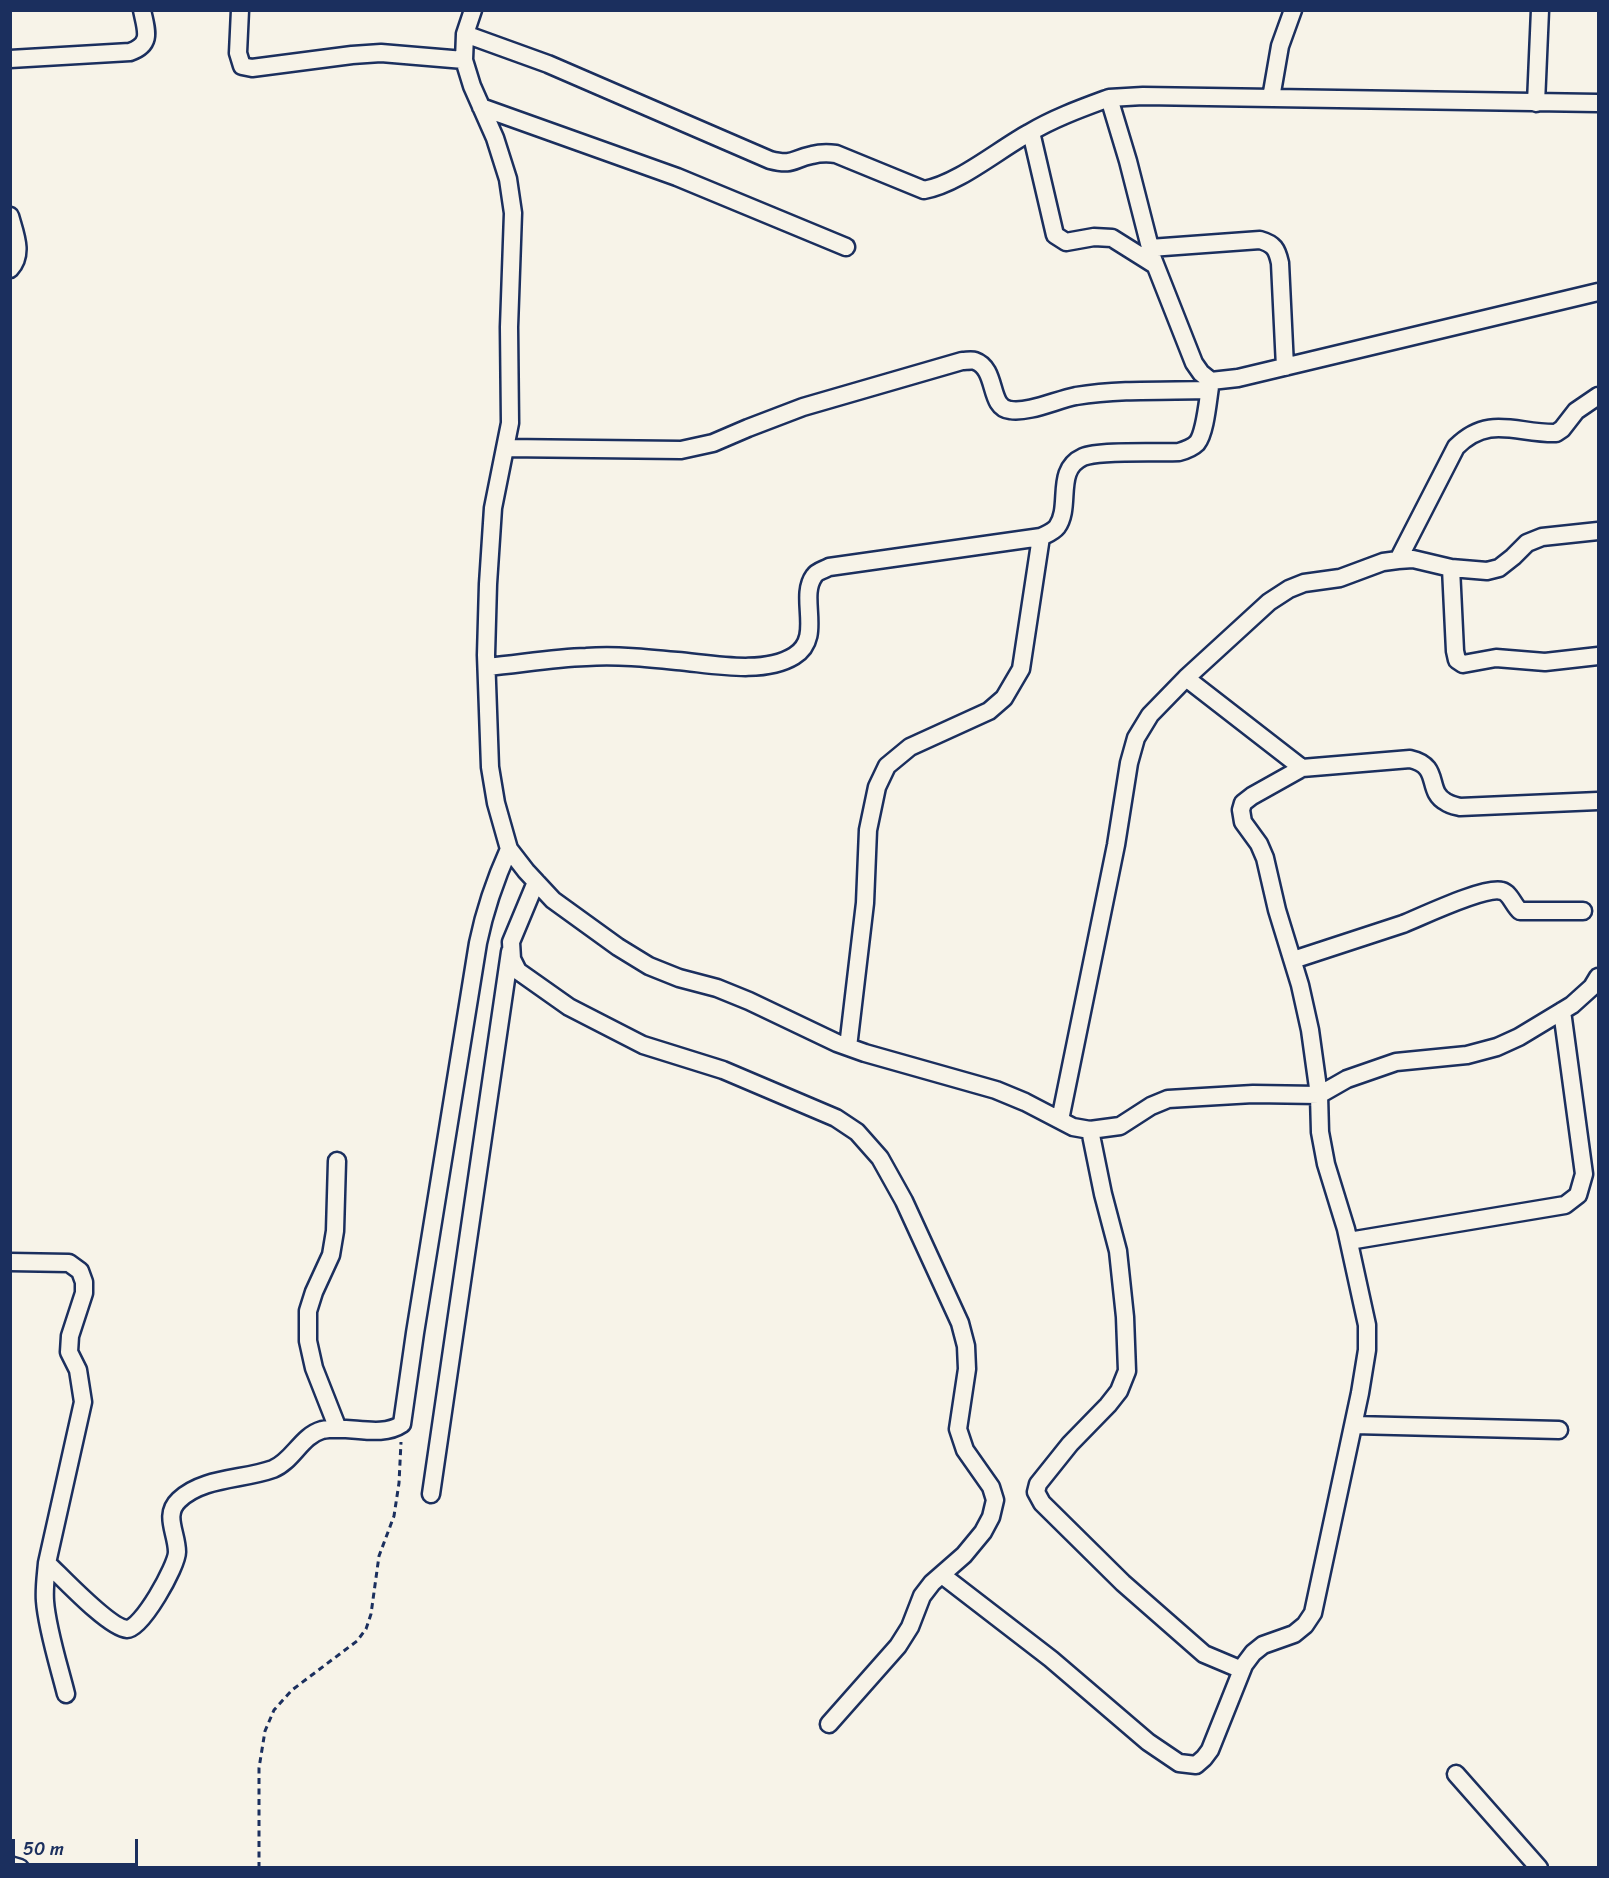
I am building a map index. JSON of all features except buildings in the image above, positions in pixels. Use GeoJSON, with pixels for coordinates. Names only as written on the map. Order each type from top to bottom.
{"type":"FeatureCollection","features":[{"type":"Feature","properties":{"kind":"street"},"geometry":{"type":"LineString","coordinates":[[10,59],[130,52],[141,48],[146,41],[142,10]]}},
{"type":"Feature","properties":{"kind":"street"},"geometry":{"type":"LineString","coordinates":[[240,10],[238,52],[242,66],[252,68],[381,53],[464,60]]}},
{"type":"Feature","properties":{"kind":"street"},"geometry":{"type":"LineString","coordinates":[[473,10],[465,34],[464,60],[508,178],[513,213],[510,423],[494,508],[488,584],[487,667],[490,767],[496,803],[509,849],[553,900],[618,947],[649,966],[728,993],[848,1047],[996,1090],[1073,1126],[1090,1130],[1120,1126],[1151,1106],[1168,1100],[1253,1094],[1319,1095],[1347,1079],[1396,1062],[1467,1055],[1497,1047],[1519,1037],[1572,1005],[1592,987],[1599,977]]}},
{"type":"Feature","properties":{"kind":"street"},"geometry":{"type":"LineString","coordinates":[[1271,98],[1280,46],[1293,10]]}},
{"type":"Feature","properties":{"kind":"street"},"geometry":{"type":"LineString","coordinates":[[1536,103],[1540,10]]}},
{"type":"Feature","properties":{"kind":"street"},"geometry":{"type":"LineString","coordinates":[[465,34],[548,64],[770,160],[792,163],[809,155],[836,154],[924,190],[952,180],[1031,132],[1109,98],[1599,103]]}},
{"type":"Feature","properties":{"kind":"street"},"geometry":{"type":"LineString","coordinates":[[487,667],[586,657],[639,658],[749,667],[782,662],[796,655],[807,641],[810,583],[815,574],[829,567],[1041,537],[1057,527],[1061,518],[1067,472],[1074,462],[1085,456],[1102,454],[1179,452],[1189,449],[1198,442],[1202,433],[1210,385],[1194,363],[1155,265],[1109,98]]}},
{"type":"Feature","properties":{"kind":"street"},"geometry":{"type":"LineString","coordinates":[[481,107],[677,177],[846,247]]}},
{"type":"Feature","properties":{"kind":"street"},"geometry":{"type":"LineString","coordinates":[[1031,132],[1055,235],[1066,242],[1094,237],[1112,238],[1155,265]]}},
{"type":"Feature","properties":{"kind":"street"},"geometry":{"type":"LineString","coordinates":[[10,216],[18,247],[18,259],[10,269]]}},
{"type":"Feature","properties":{"kind":"street"},"geometry":{"type":"LineString","coordinates":[[1150,248],[1260,240],[1271,243],[1278,251],[1280,263],[1285,367]]}},
{"type":"Feature","properties":{"kind":"street"},"geometry":{"type":"LineString","coordinates":[[505,448],[681,450],[713,443],[803,407],[962,361],[975,361],[986,368],[998,403],[1006,410],[1017,411],[1076,396],[1210,385],[1599,292]]}},
{"type":"Feature","properties":{"kind":"street"},"geometry":{"type":"LineString","coordinates":[[1398,560],[1456,447],[1467,436],[1485,430],[1502,428],[1556,433],[1576,411],[1599,396]]}},
{"type":"Feature","properties":{"kind":"street"},"geometry":{"type":"LineString","coordinates":[[1060,1120],[1116,845],[1132,754],[1139,732],[1150,715],[1186,678],[1269,602],[1289,589],[1304,583],[1340,578],[1383,562],[1398,560],[1413,559],[1451,568],[1487,571],[1499,568],[1527,543],[1542,537],[1599,531]]}},
{"type":"Feature","properties":{"kind":"street"},"geometry":{"type":"LineString","coordinates":[[848,1047],[865,903],[868,830],[877,787],[887,766],[910,747],[989,711],[1004,698],[1021,669],[1041,537]]}},
{"type":"Feature","properties":{"kind":"street"},"geometry":{"type":"LineString","coordinates":[[1451,568],[1455,651],[1457,660],[1463,664],[1496,658],[1545,662],[1599,656]]}},
{"type":"Feature","properties":{"kind":"street"},"geometry":{"type":"LineString","coordinates":[[1186,678],[1302,768]]}},
{"type":"Feature","properties":{"kind":"street"},"geometry":{"type":"LineString","coordinates":[[942,1575],[1051,1659],[1148,1742],[1179,1763],[1196,1765],[1204,1758],[1210,1750],[1242,1670],[1253,1653],[1263,1645],[1294,1634],[1305,1625],[1312,1613],[1354,1425],[1366,1350],[1367,1325],[1349,1241],[1326,1164],[1320,1132],[1319,1095],[1310,1030],[1265,858],[1259,844],[1243,822],[1241,810],[1243,803],[1302,768],[1410,759],[1427,766],[1437,794],[1445,802],[1460,807],[1599,801]]}},
{"type":"Feature","properties":{"kind":"street"},"geometry":{"type":"LineString","coordinates":[[46,1563],[112,1623],[126,1629],[133,1628],[165,1585],[174,1567],[177,1552],[170,1516],[174,1504],[183,1496],[201,1487],[274,1468],[287,1461],[309,1437],[321,1431],[394,1430],[402,1424],[478,943],[484,912],[509,849]]}},
{"type":"Feature","properties":{"kind":"street"},"geometry":{"type":"LineString","coordinates":[[431,1494],[511,942],[536,882]]}},
{"type":"Feature","properties":{"kind":"street"},"geometry":{"type":"LineString","coordinates":[[1293,960],[1495,891],[1506,892],[1520,911],[1583,911]]}},
{"type":"Feature","properties":{"kind":"street"},"geometry":{"type":"LineString","coordinates":[[511,942],[512,959],[518,971],[569,1007],[643,1045],[723,1070],[836,1118],[857,1132],[880,1158],[904,1201],[960,1323],[966,1346],[967,1369],[958,1429],[965,1450],[991,1487],[995,1500],[991,1517],[983,1532],[964,1555],[932,1583],[922,1596],[910,1627],[898,1647],[829,1724]]}},
{"type":"Feature","properties":{"kind":"street"},"geometry":{"type":"LineString","coordinates":[[1349,1241],[1565,1205],[1578,1195],[1584,1174],[1562,1011]]}},
{"type":"Feature","properties":{"kind":"street"},"geometry":{"type":"LineString","coordinates":[[1090,1130],[1118,1251],[1125,1317],[1127,1371],[1119,1391],[1108,1406],[1070,1444],[1038,1484],[1036,1492],[1042,1503],[1156,1613],[1204,1654],[1242,1670]]}},
{"type":"Feature","properties":{"kind":"street"},"geometry":{"type":"LineString","coordinates":[[337,1161],[335,1231],[331,1255],[308,1311],[308,1341],[314,1368],[338,1429]]}},
{"type":"Feature","properties":{"kind":"street"},"geometry":{"type":"LineString","coordinates":[[10,1262],[69,1263],[80,1270],[84,1282],[84,1293],[70,1336],[69,1352],[78,1370],[83,1402],[46,1563],[45,1602],[66,1694]]}},
{"type":"Feature","properties":{"kind":"street"},"geometry":{"type":"LineString","coordinates":[[1354,1425],[1559,1430]]}},
{"type":"Feature","properties":{"kind":"street"},"geometry":{"type":"LineString","coordinates":[[1455,1774],[1539,1868]]}},
{"type":"Feature","properties":{"kind":"street"},"geometry":{"type":"LineString","coordinates":[[10,1865],[20,1868]]}},
{"type":"Feature","properties":{"kind":"path"},"geometry":{"type":"LineString","coordinates":[[259,1868],[259,1768],[265,1731],[274,1710],[292,1690],[357,1641],[366,1629],[371,1614],[378,1556],[394,1516],[399,1483],[402,1424]]}}]}
